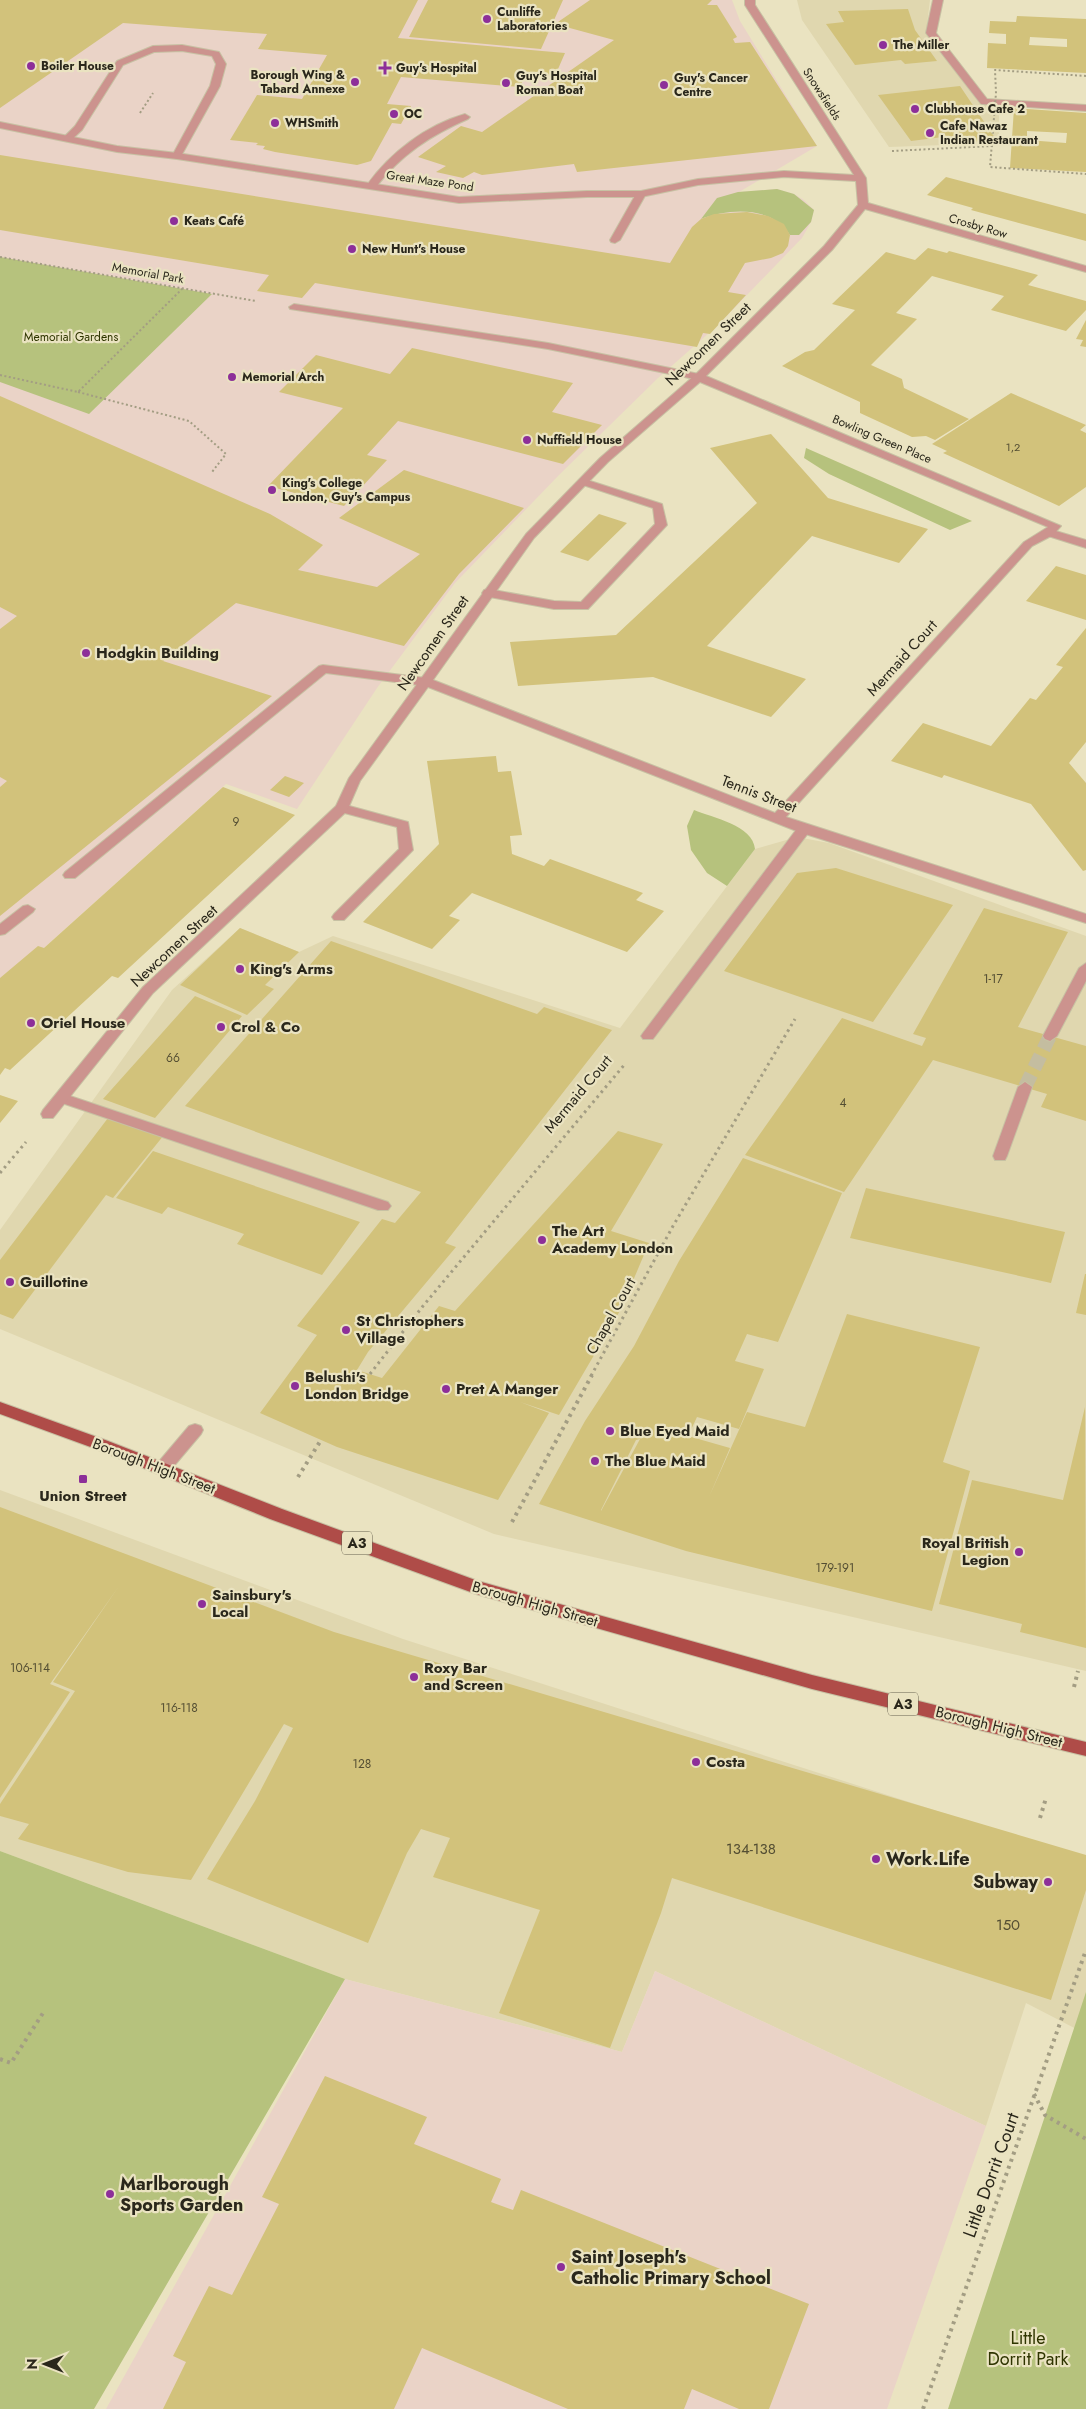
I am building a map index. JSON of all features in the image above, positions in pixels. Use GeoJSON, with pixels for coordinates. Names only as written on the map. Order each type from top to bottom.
{"type":"FeatureCollection","features":[{"type":"Feature","properties":{"kind":"main road","name":"Borough High Street"},"geometry":{"type":"LineString","coordinates":[[0,1408],[476,1587],[812,1682],[1086,1749]]}},
{"type":"Feature","properties":{"kind":"street","name":"Snowsfields"},"geometry":{"type":"LineString","coordinates":[[750,0],[750,5],[861,178],[863,205]]}},
{"type":"Feature","properties":{"kind":"street"},"geometry":{"type":"LineString","coordinates":[[938,0],[931,33],[984,102],[1086,108]]}},
{"type":"Feature","properties":{"kind":"street"},"geometry":{"type":"LineString","coordinates":[[67,138],[79,128],[120,63],[153,49],[182,48],[216,54],[222,64],[215,86],[177,156]]}},
{"type":"Feature","properties":{"kind":"street"},"geometry":{"type":"LineString","coordinates":[[372,185],[382,171],[405,148],[440,127],[465,117]]}},
{"type":"Feature","properties":{"kind":"street","name":"Great Maze Pond"},"geometry":{"type":"LineString","coordinates":[[0,125],[117,149],[372,185],[459,200],[493,200],[587,194],[640,194],[698,182],[784,174],[861,178]]}},
{"type":"Feature","properties":{"kind":"street"},"geometry":{"type":"LineString","coordinates":[[615,240],[640,194]]}},
{"type":"Feature","properties":{"kind":"street","name":"Crosby Row"},"geometry":{"type":"LineString","coordinates":[[863,205],[1086,269]]}},
{"type":"Feature","properties":{"kind":"street","name":"Newcomen Street"},"geometry":{"type":"LineString","coordinates":[[48,1114],[148,990],[274,874],[342,808],[354,781],[530,536],[604,460],[699,377],[828,248],[856,216],[863,205]]}},
{"type":"Feature","properties":{"kind":"street","name":"Bowling Green Place"},"geometry":{"type":"LineString","coordinates":[[294,307],[386,320],[634,362],[699,377],[1086,544]]}},
{"type":"Feature","properties":{"kind":"street"},"geometry":{"type":"LineString","coordinates":[[488,593],[554,605],[584,606],[660,526],[658,506],[584,482]]}},
{"type":"Feature","properties":{"kind":"street","name":"Mermaid Court"},"geometry":{"type":"LineString","coordinates":[[778,818],[1028,544],[1052,530]]}},
{"type":"Feature","properties":{"kind":"street","name":"Tennis Street"},"geometry":{"type":"LineString","coordinates":[[70,875],[323,668],[426,682],[804,829],[1086,919]]}},
{"type":"Feature","properties":{"kind":"street"},"geometry":{"type":"LineString","coordinates":[[339,917],[406,850],[403,825],[342,808]]}},
{"type":"Feature","properties":{"kind":"street"},"geometry":{"type":"LineString","coordinates":[[648,1036],[804,829]]}},
{"type":"Feature","properties":{"kind":"street"},"geometry":{"type":"LineString","coordinates":[[0,931],[28,909]]}},
{"type":"Feature","properties":{"kind":"street"},"geometry":{"type":"LineString","coordinates":[[1050,1036],[1086,968]]}},
{"type":"Feature","properties":{"kind":"street"},"geometry":{"type":"LineString","coordinates":[[1000,1156],[1025,1087]]}},
{"type":"Feature","properties":{"kind":"street"},"geometry":{"type":"LineString","coordinates":[[62,1098],[383,1206]]}},
{"type":"Feature","properties":{"kind":"street"},"geometry":{"type":"LineString","coordinates":[[162,1469],[195,1430]]}},
{"type":"Feature","properties":{"kind":"path"},"geometry":{"type":"LineString","coordinates":[[1086,76],[995,70],[994,146],[990,167],[1086,174]]}},
{"type":"Feature","properties":{"kind":"path"},"geometry":{"type":"LineString","coordinates":[[905,150],[994,146]]}},
{"type":"Feature","properties":{"kind":"path","name":"Memorial Park"},"geometry":{"type":"LineString","coordinates":[[0,257],[294,307]]}},
{"type":"Feature","properties":{"kind":"path"},"geometry":{"type":"LineString","coordinates":[[78,392],[183,288]]}},
{"type":"Feature","properties":{"kind":"path"},"geometry":{"type":"LineString","coordinates":[[0,375],[78,392],[189,421],[226,454],[212,472]]}},
{"type":"Feature","properties":{"kind":"path","name":"Chapel Court"},"geometry":{"type":"LineString","coordinates":[[512,1522],[673,1226],[795,1019]]}},
{"type":"Feature","properties":{"kind":"path","name":"Mermaid Court"},"geometry":{"type":"LineString","coordinates":[[370,1374],[423,1306],[648,1036]]}},
{"type":"Feature","properties":{"kind":"path"},"geometry":{"type":"LineString","coordinates":[[1074,1687],[1078,1671]]}},
{"type":"Feature","properties":{"kind":"path"},"geometry":{"type":"LineString","coordinates":[[1040,1818],[1046,1798]]}},
{"type":"Feature","properties":{"kind":"path","name":"Little Dorrit Court"},"geometry":{"type":"LineString","coordinates":[[923,2409],[1086,1950]]}},
{"type":"Feature","properties":{"kind":"path"},"geometry":{"type":"LineString","coordinates":[[0,2059],[11,2063],[43,2013]]}},
{"type":"Feature","properties":{"kind":"path"},"geometry":{"type":"LineString","coordinates":[[1034,2094],[1046,2115],[1086,2139]]}},
{"type":"Feature","properties":{"kind":"shaded area","name":"King's College London, Guy's Campus"},"geometry":{"type":"Polygon","coordinates":[[[0,0],[732,0],[740,21],[817,146],[739,192],[777,189],[794,194],[804,200],[814,210],[811,222],[802,238],[718,325],[658,378],[559,475],[455,583],[377,688],[297,809],[226,784],[44,948],[0,981],[0,0]]]}},
{"type":"Feature","properties":{"kind":"shaded area"},"geometry":{"type":"Polygon","coordinates":[[[797,0],[930,0],[926,33],[980,104],[999,105],[999,143],[889,147],[802,20],[797,0]]]}},
{"type":"Feature","properties":{"kind":"shaded area"},"geometry":{"type":"Polygon","coordinates":[[[797,837],[829,843],[1086,936],[1086,1671],[494,1534],[0,1329],[0,1230],[172,990],[240,928],[299,952],[333,936],[620,1028],[755,849],[797,837]]]}},
{"type":"Feature","properties":{"kind":"shaded area"},"geometry":{"type":"Polygon","coordinates":[[[0,1490],[403,1639],[1086,1859],[1086,2034],[1026,2003],[986,2126],[655,1971],[622,2052],[345,1979],[0,1851],[0,1490]]]}},
{"type":"Feature","properties":{"kind":"shaded area","name":"Saint Joseph's Catholic Primary School"},"geometry":{"type":"Polygon","coordinates":[[[655,1971],[986,2126],[887,2409],[106,2409],[345,1979],[622,2052],[655,1971]]]}},
{"type":"Feature","properties":{"kind":"green space"},"geometry":{"type":"Polygon","coordinates":[[[777,189],[794,194],[814,210],[811,222],[799,235],[790,235],[773,219],[762,214],[750,212],[725,213],[701,219],[717,198],[738,192],[777,189]]]}},
{"type":"Feature","properties":{"kind":"green space","name":"Memorial Gardens"},"geometry":{"type":"Polygon","coordinates":[[[0,257],[212,294],[89,414],[0,382],[0,257]]]}},
{"type":"Feature","properties":{"kind":"green space"},"geometry":{"type":"Polygon","coordinates":[[[806,448],[972,521],[950,530],[829,474],[804,458],[806,448]]]}},
{"type":"Feature","properties":{"kind":"green space"},"geometry":{"type":"Polygon","coordinates":[[[694,810],[740,828],[753,841],[755,849],[727,886],[707,873],[691,850],[687,826],[694,810]]]}},
{"type":"Feature","properties":{"kind":"green space","name":"Marlborough Sports Garden"},"geometry":{"type":"Polygon","coordinates":[[[0,1851],[345,1979],[94,2409],[0,2409],[0,1851]]]}},
{"type":"Feature","properties":{"kind":"green space","name":"Little Dorrit Park"},"geometry":{"type":"Polygon","coordinates":[[[1086,1992],[1086,2409],[948,2409],[1086,1992]]]}},
{"type":"Feature","properties":{"kind":"building","name":"Borough Wing & Tabard Annexe"},"geometry":{"type":"Polygon","coordinates":[[[0,0],[418,0],[398,38],[565,53],[555,76],[526,73],[520,87],[401,77],[387,104],[411,106],[401,124],[392,123],[371,161],[357,165],[275,152],[263,149],[265,146],[256,145],[258,143],[230,140],[257,95],[302,99],[327,55],[258,49],[267,34],[123,23],[0,108],[0,0]]]}},
{"type":"Feature","properties":{"kind":"building","name":"Cunliffe Laboratories"},"geometry":{"type":"Polygon","coordinates":[[[428,0],[563,0],[541,49],[409,37],[428,0]]]}},
{"type":"Feature","properties":{"kind":"building","name":"Guy's Cancer Centre"},"geometry":{"type":"Polygon","coordinates":[[[590,0],[712,0],[707,5],[717,5],[737,37],[733,39],[735,43],[750,42],[817,146],[577,172],[574,164],[482,175],[474,172],[463,178],[436,172],[446,166],[418,157],[461,126],[482,132],[614,40],[555,24],[590,0]]]}},
{"type":"Feature","properties":{"kind":"building","name":"The Miller"},"geometry":{"type":"Polygon","coordinates":[[[908,9],[915,30],[937,61],[905,64],[901,60],[855,65],[826,24],[844,22],[838,11],[908,9]]]}},
{"type":"Feature","properties":{"kind":"building"},"geometry":{"type":"Polygon","coordinates":[[[1017,16],[1086,19],[1086,73],[987,68],[988,43],[1006,44],[1006,34],[989,33],[990,21],[1016,22],[1017,16]],[[1030,37],[1029,45],[1067,47],[1067,39],[1030,37]]]}},
{"type":"Feature","properties":{"kind":"building"},"geometry":{"type":"Polygon","coordinates":[[[960,86],[997,141],[955,142],[951,136],[911,141],[878,95],[960,86]]]}},
{"type":"Feature","properties":{"kind":"building"},"geometry":{"type":"Polygon","coordinates":[[[1014,108],[1086,113],[1086,172],[1010,168],[1014,108]],[[1027,131],[1027,140],[1066,143],[1067,133],[1027,131]]]}},
{"type":"Feature","properties":{"kind":"building","name":"New Hunt's House"},"geometry":{"type":"Polygon","coordinates":[[[0,155],[670,263],[692,227],[701,219],[714,214],[747,212],[768,216],[784,224],[790,235],[788,246],[783,253],[771,258],[745,263],[728,292],[746,295],[710,334],[703,333],[697,347],[315,283],[302,298],[257,291],[269,275],[0,230],[0,155]]]}},
{"type":"Feature","properties":{"kind":"building"},"geometry":{"type":"Polygon","coordinates":[[[946,177],[1086,214],[1086,241],[971,210],[973,208],[927,195],[946,177]]]}},
{"type":"Feature","properties":{"kind":"building"},"geometry":{"type":"Polygon","coordinates":[[[928,248],[947,253],[949,251],[1038,275],[1028,285],[1086,301],[1086,310],[1066,331],[991,310],[1004,296],[932,276],[896,313],[917,319],[871,365],[902,379],[904,388],[969,419],[935,440],[926,436],[912,437],[860,413],[860,402],[782,366],[805,352],[814,350],[855,310],[832,304],[886,252],[915,260],[928,248]]]}},
{"type":"Feature","properties":{"kind":"building"},"geometry":{"type":"Polygon","coordinates":[[[1086,320],[1086,347],[1080,346],[1083,340],[1076,339],[1086,320]]]}},
{"type":"Feature","properties":{"kind":"building","name":"Nuffield House"},"geometry":{"type":"Polygon","coordinates":[[[412,348],[573,383],[552,412],[602,425],[563,464],[398,421],[367,455],[387,460],[344,506],[268,486],[343,408],[279,392],[316,355],[390,374],[412,348]]]}},
{"type":"Feature","properties":{"kind":"building"},"geometry":{"type":"Polygon","coordinates":[[[1011,393],[1086,425],[1080,430],[1086,433],[1086,487],[1059,506],[943,453],[947,451],[932,444],[1011,393]]]}},
{"type":"Feature","properties":{"kind":"building","name":"Hodgkin Building"},"geometry":{"type":"Polygon","coordinates":[[[0,396],[270,514],[323,545],[298,570],[377,587],[420,554],[339,518],[404,470],[524,508],[459,574],[404,646],[236,603],[163,661],[272,696],[0,916],[0,787],[7,781],[0,777],[0,629],[17,616],[0,607],[0,396]]]}},
{"type":"Feature","properties":{"kind":"building"},"geometry":{"type":"Polygon","coordinates":[[[771,434],[828,498],[928,529],[899,563],[812,536],[707,646],[806,679],[771,717],[653,677],[518,686],[510,642],[616,635],[757,503],[710,448],[771,434]]]}},
{"type":"Feature","properties":{"kind":"building"},"geometry":{"type":"Polygon","coordinates":[[[599,514],[627,523],[588,561],[560,552],[599,514]]]}},
{"type":"Feature","properties":{"kind":"building"},"geometry":{"type":"Polygon","coordinates":[[[1056,566],[1086,575],[1086,620],[1026,601],[1056,566]]]}},
{"type":"Feature","properties":{"kind":"building"},"geometry":{"type":"Polygon","coordinates":[[[1086,628],[1086,742],[1069,763],[1086,783],[1086,870],[1083,871],[1031,804],[944,775],[942,778],[891,761],[923,723],[991,746],[1030,698],[1036,700],[1063,667],[1056,665],[1086,628]]]}},
{"type":"Feature","properties":{"kind":"building"},"geometry":{"type":"Polygon","coordinates":[[[496,756],[498,772],[511,771],[522,835],[510,836],[512,854],[544,866],[550,859],[643,893],[636,900],[664,911],[627,952],[472,893],[449,916],[460,920],[432,949],[363,922],[439,844],[427,761],[496,756]]]}},
{"type":"Feature","properties":{"kind":"building"},"geometry":{"type":"Polygon","coordinates":[[[285,776],[304,783],[289,797],[270,790],[285,776]]]}},
{"type":"Feature","properties":{"kind":"building"},"geometry":{"type":"Polygon","coordinates":[[[223,787],[295,815],[118,978],[112,976],[10,1070],[5,1068],[0,1075],[0,978],[38,946],[44,948],[223,787]]]}},
{"type":"Feature","properties":{"kind":"building"},"geometry":{"type":"Polygon","coordinates":[[[836,868],[953,905],[873,1022],[724,971],[797,873],[836,868]]]}},
{"type":"Feature","properties":{"kind":"building"},"geometry":{"type":"Polygon","coordinates":[[[984,908],[1068,932],[1018,1027],[1086,1046],[1086,1121],[1041,1107],[1047,1094],[933,1060],[844,1192],[745,1155],[842,1018],[922,1046],[926,1038],[913,1034],[984,908]]]}},
{"type":"Feature","properties":{"kind":"building","name":"King's Arms"},"geometry":{"type":"Polygon","coordinates":[[[240,928],[299,952],[265,985],[274,989],[247,1015],[180,985],[240,928]]]}},
{"type":"Feature","properties":{"kind":"building"},"geometry":{"type":"Polygon","coordinates":[[[331,941],[537,1014],[544,1007],[612,1030],[445,1243],[456,1247],[368,1352],[357,1370],[382,1378],[439,1306],[455,1311],[618,1131],[663,1144],[611,1231],[649,1243],[621,1309],[559,1415],[520,1402],[549,1413],[498,1500],[337,1447],[260,1413],[317,1335],[297,1326],[382,1219],[395,1223],[421,1192],[185,1106],[331,941]]]}},
{"type":"Feature","properties":{"kind":"building"},"geometry":{"type":"Polygon","coordinates":[[[195,996],[242,1016],[155,1118],[103,1099],[195,996]]]}},
{"type":"Feature","properties":{"kind":"building"},"geometry":{"type":"Polygon","coordinates":[[[0,1095],[18,1101],[0,1123],[0,1095]]]}},
{"type":"Feature","properties":{"kind":"building"},"geometry":{"type":"Polygon","coordinates":[[[108,1118],[164,1135],[113,1198],[106,1195],[13,1319],[0,1314],[0,1260],[108,1118]]]}},
{"type":"Feature","properties":{"kind":"building"},"geometry":{"type":"Polygon","coordinates":[[[153,1151],[360,1222],[322,1275],[237,1244],[244,1234],[168,1207],[162,1214],[116,1198],[153,1151]]]}},
{"type":"Feature","properties":{"kind":"building"},"geometry":{"type":"Polygon","coordinates":[[[743,1158],[842,1193],[778,1342],[747,1334],[735,1361],[764,1369],[739,1429],[697,1417],[688,1436],[730,1448],[709,1497],[747,1412],[805,1427],[847,1314],[980,1347],[943,1462],[970,1471],[932,1611],[686,1551],[539,1504],[585,1421],[634,1346],[679,1261],[743,1158]],[[640,1439],[636,1440],[601,1511],[640,1439]]]}},
{"type":"Feature","properties":{"kind":"building"},"geometry":{"type":"Polygon","coordinates":[[[866,1188],[1065,1232],[1051,1283],[850,1238],[866,1188]]]}},
{"type":"Feature","properties":{"kind":"building"},"geometry":{"type":"Polygon","coordinates":[[[1086,1274],[1086,1315],[1076,1313],[1086,1274]]]}},
{"type":"Feature","properties":{"kind":"building","name":"Royal British Legion"},"geometry":{"type":"Polygon","coordinates":[[[1085,1407],[1086,1648],[1020,1632],[1022,1624],[939,1604],[972,1480],[1063,1500],[1085,1407]]]}},
{"type":"Feature","properties":{"kind":"building"},"geometry":{"type":"Polygon","coordinates":[[[0,1507],[334,1632],[1086,1855],[1086,1890],[1051,2000],[672,1878],[661,1913],[610,2048],[499,2013],[540,1910],[433,1877],[450,1838],[421,1829],[407,1853],[368,1943],[207,1879],[255,1801],[293,1728],[284,1724],[191,1880],[128,1872],[18,1839],[29,1824],[0,1816],[0,1804],[75,1691],[53,1682],[119,1586],[50,1684],[70,1692],[0,1798],[0,1507]]]}},
{"type":"Feature","properties":{"kind":"building"},"geometry":{"type":"Polygon","coordinates":[[[325,2076],[427,2117],[414,2144],[501,2179],[491,2202],[513,2210],[521,2190],[809,2304],[769,2409],[739,2409],[692,2389],[684,2409],[568,2409],[422,2348],[394,2409],[163,2409],[186,2362],[173,2356],[209,2286],[232,2295],[279,2204],[262,2197],[325,2076]]]}},
{"type":"Feature","properties":{"kind":"tunnel"},"geometry":{"type":"LineString","coordinates":[[1025,1087],[1050,1036]]}},
{"type":"Feature","properties":{"kind":"place","name":"Cunliffe Laboratories"},"geometry":{"type":"Point","coordinates":[487,19]}},
{"type":"Feature","properties":{"kind":"place","name":"The Miller"},"geometry":{"type":"Point","coordinates":[883,45]}},
{"type":"Feature","properties":{"kind":"place","name":"Boiler House"},"geometry":{"type":"Point","coordinates":[31,66]}},
{"type":"Feature","properties":{"kind":"place","name":"Guy's Hospital"},"geometry":{"type":"Point","coordinates":[385,68]}},
{"type":"Feature","properties":{"kind":"place","name":"Borough Wing & Tabard Annexe"},"geometry":{"type":"Point","coordinates":[355,82]}},
{"type":"Feature","properties":{"kind":"place","name":"Guy's Hospital Roman Boat"},"geometry":{"type":"Point","coordinates":[506,83]}},
{"type":"Feature","properties":{"kind":"place","name":"Guy's Cancer Centre"},"geometry":{"type":"Point","coordinates":[664,85]}},
{"type":"Feature","properties":{"kind":"place","name":"Clubhouse Cafe 2"},"geometry":{"type":"Point","coordinates":[915,109]}},
{"type":"Feature","properties":{"kind":"place","name":"OC"},"geometry":{"type":"Point","coordinates":[394,114]}},
{"type":"Feature","properties":{"kind":"place","name":"WHSmith"},"geometry":{"type":"Point","coordinates":[275,123]}},
{"type":"Feature","properties":{"kind":"place","name":"Cafe Nawaz Indian Restaurant"},"geometry":{"type":"Point","coordinates":[930,133]}},
{"type":"Feature","properties":{"kind":"place","name":"Keats Café"},"geometry":{"type":"Point","coordinates":[174,221]}},
{"type":"Feature","properties":{"kind":"place","name":"New Hunt's House"},"geometry":{"type":"Point","coordinates":[352,249]}},
{"type":"Feature","properties":{"kind":"place","name":"Memorial Arch"},"geometry":{"type":"Point","coordinates":[232,377]}},
{"type":"Feature","properties":{"kind":"place","name":"Nuffield House"},"geometry":{"type":"Point","coordinates":[527,440]}},
{"type":"Feature","properties":{"kind":"place","name":"King's College London, Guy's Campus"},"geometry":{"type":"Point","coordinates":[272,490]}},
{"type":"Feature","properties":{"kind":"place","name":"Hodgkin Building"},"geometry":{"type":"Point","coordinates":[86,653]}},
{"type":"Feature","properties":{"kind":"place","name":"King's Arms"},"geometry":{"type":"Point","coordinates":[240,969]}},
{"type":"Feature","properties":{"kind":"place","name":"Oriel House"},"geometry":{"type":"Point","coordinates":[31,1023]}},
{"type":"Feature","properties":{"kind":"place","name":"Crol & Co"},"geometry":{"type":"Point","coordinates":[221,1027]}},
{"type":"Feature","properties":{"kind":"place","name":"The Art Academy London"},"geometry":{"type":"Point","coordinates":[542,1240]}},
{"type":"Feature","properties":{"kind":"place","name":"Guillotine"},"geometry":{"type":"Point","coordinates":[10,1282]}},
{"type":"Feature","properties":{"kind":"place","name":"St Christophers Village"},"geometry":{"type":"Point","coordinates":[346,1330]}},
{"type":"Feature","properties":{"kind":"place","name":"Belushi's London Bridge"},"geometry":{"type":"Point","coordinates":[295,1386]}},
{"type":"Feature","properties":{"kind":"place","name":"Pret A Manger"},"geometry":{"type":"Point","coordinates":[446,1389]}},
{"type":"Feature","properties":{"kind":"place","name":"Blue Eyed Maid"},"geometry":{"type":"Point","coordinates":[610,1431]}},
{"type":"Feature","properties":{"kind":"place","name":"The Blue Maid"},"geometry":{"type":"Point","coordinates":[595,1461]}},
{"type":"Feature","properties":{"kind":"place","name":"Union Street"},"geometry":{"type":"Point","coordinates":[83,1479]}},
{"type":"Feature","properties":{"kind":"place","name":"Royal British Legion"},"geometry":{"type":"Point","coordinates":[1019,1552]}},
{"type":"Feature","properties":{"kind":"place","name":"Sainsbury's Local"},"geometry":{"type":"Point","coordinates":[202,1604]}},
{"type":"Feature","properties":{"kind":"place","name":"Roxy Bar and Screen"},"geometry":{"type":"Point","coordinates":[414,1677]}},
{"type":"Feature","properties":{"kind":"place","name":"Costa"},"geometry":{"type":"Point","coordinates":[696,1762]}},
{"type":"Feature","properties":{"kind":"place","name":"Work.Life"},"geometry":{"type":"Point","coordinates":[876,1859]}},
{"type":"Feature","properties":{"kind":"place","name":"Subway"},"geometry":{"type":"Point","coordinates":[1048,1882]}},
{"type":"Feature","properties":{"kind":"place","name":"Marlborough Sports Garden"},"geometry":{"type":"Point","coordinates":[110,2194]}},
{"type":"Feature","properties":{"kind":"place","name":"Saint Joseph's Catholic Primary School"},"geometry":{"type":"Point","coordinates":[561,2267]}}]}
